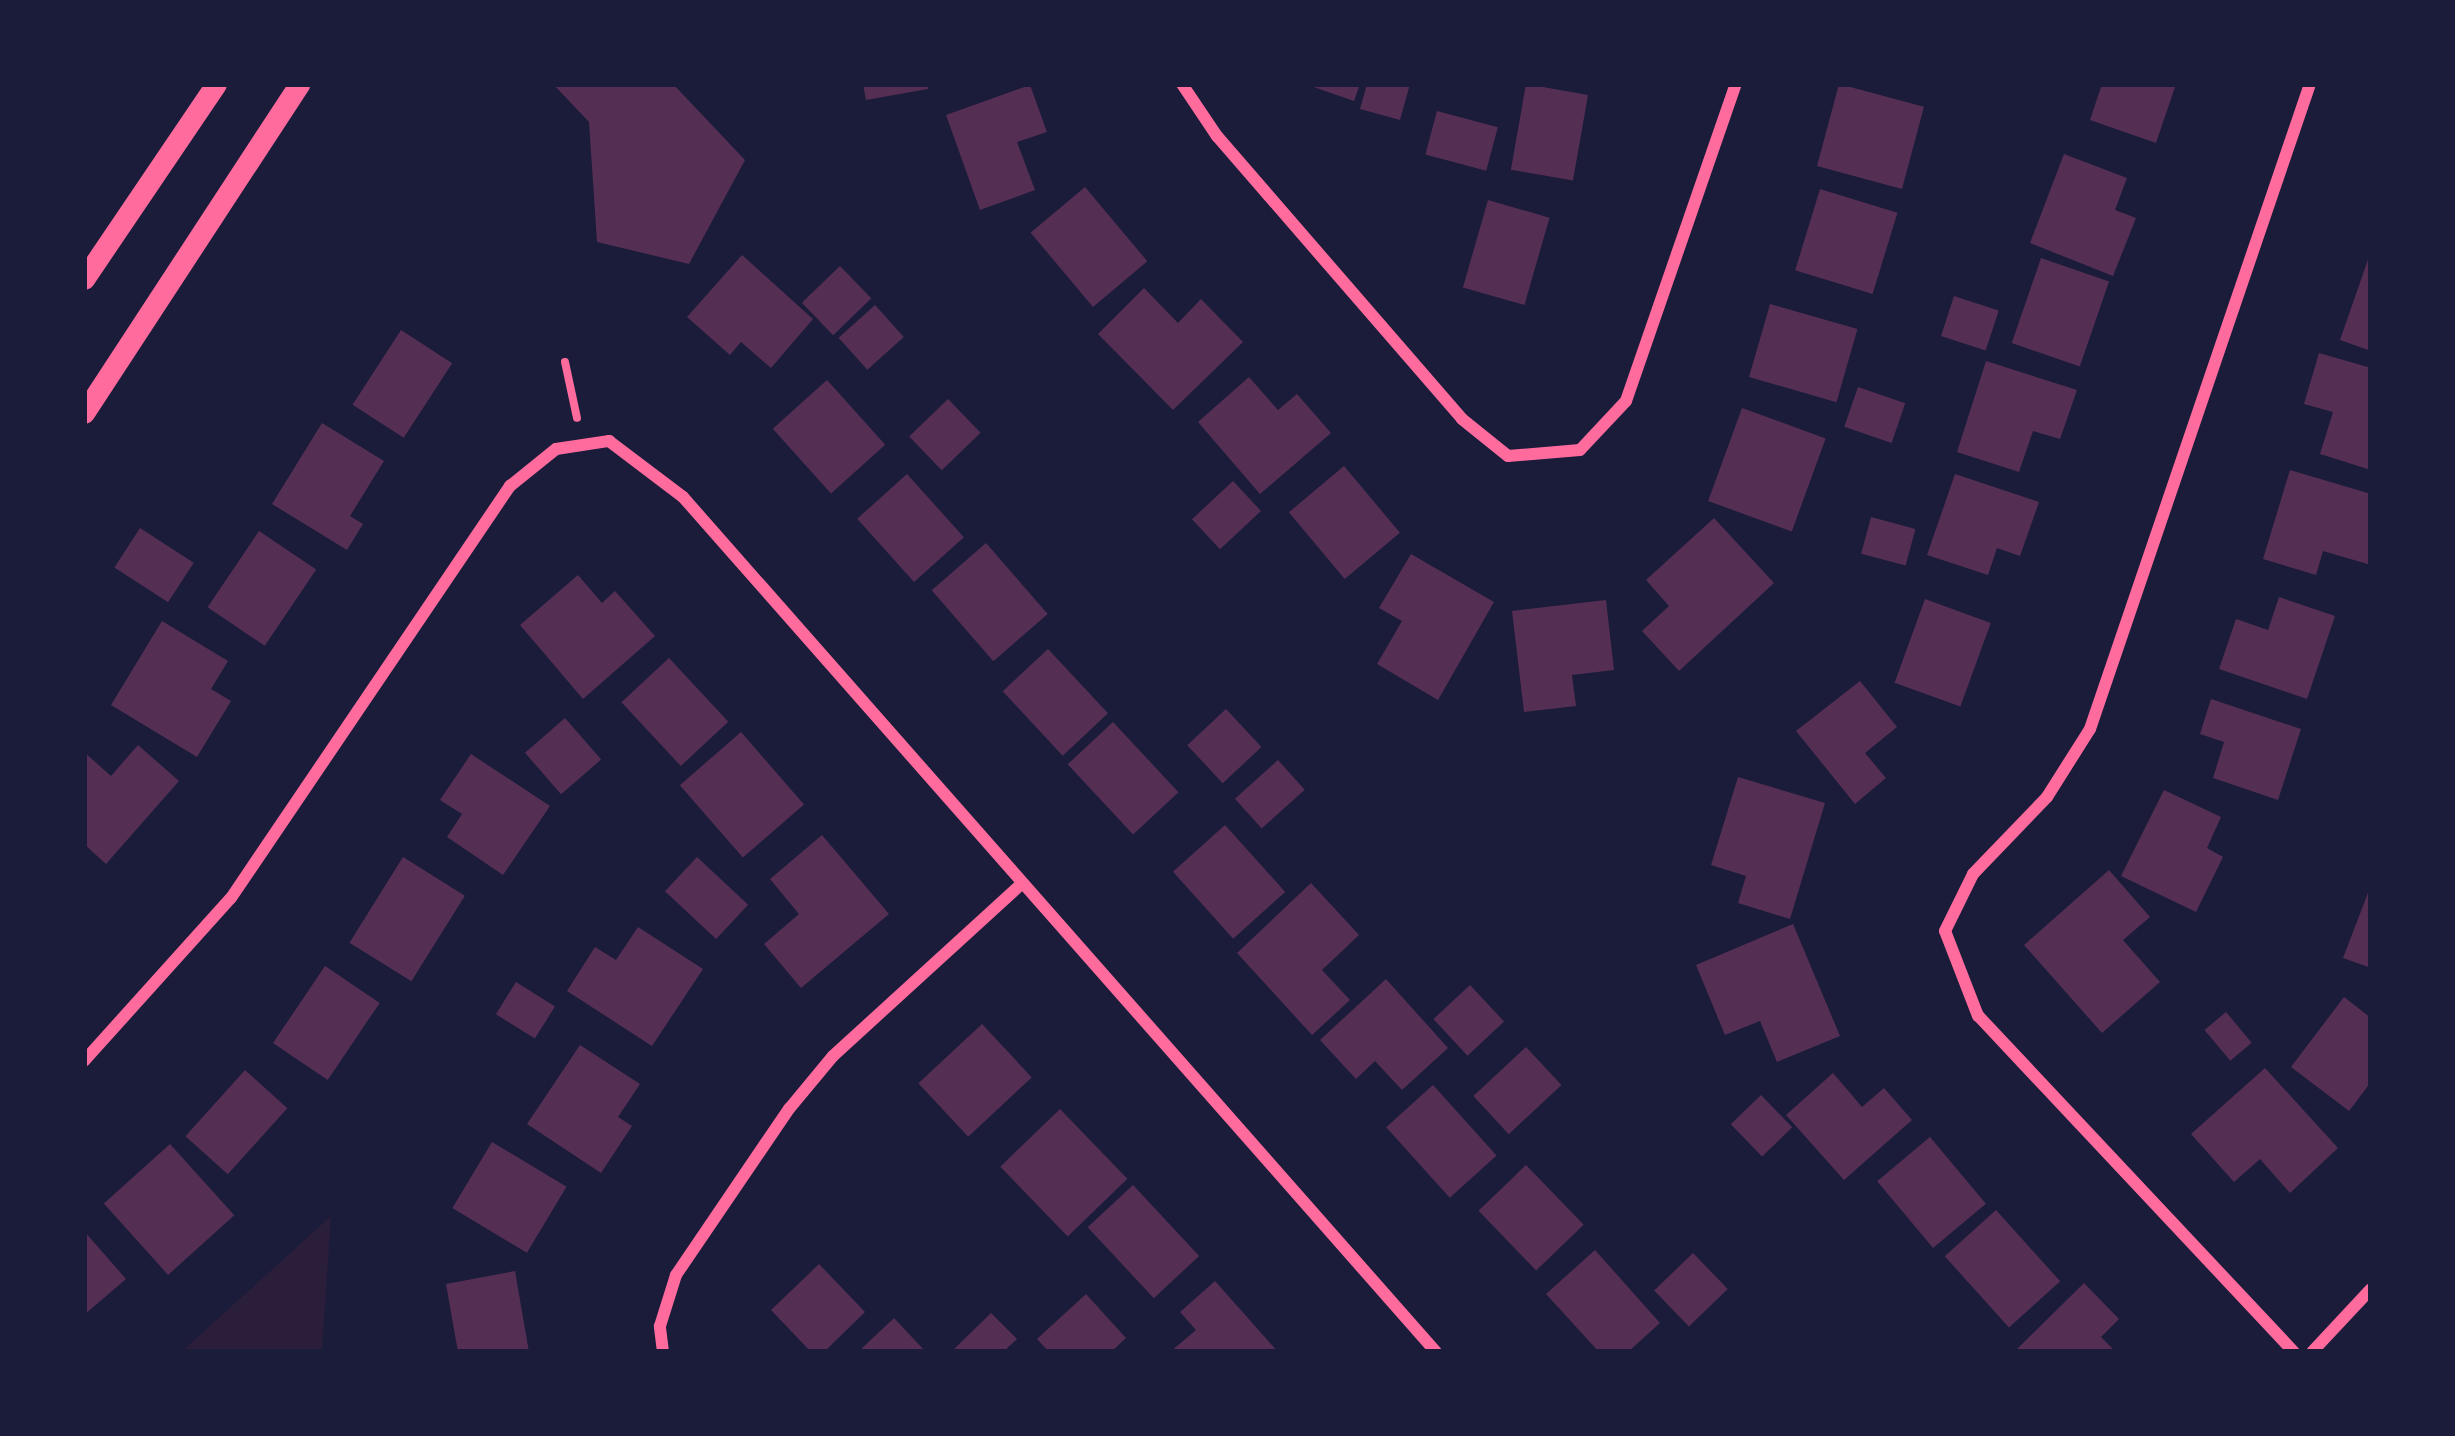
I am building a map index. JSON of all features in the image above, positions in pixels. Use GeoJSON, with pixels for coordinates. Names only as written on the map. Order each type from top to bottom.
{"type":"FeatureCollection","features":[{"type":"Feature","properties":{"kind":"street"},"geometry":{"type":"LineString","coordinates":[[84,279],[216,84]]}},
{"type":"Feature","properties":{"kind":"street"},"geometry":{"type":"LineString","coordinates":[[84,413],[299,84]]}},
{"type":"Feature","properties":{"kind":"street"},"geometry":{"type":"LineString","coordinates":[[1182,84],[1217,136],[1462,419],[1508,456],[1580,450],[1626,401],[1736,84]]}},
{"type":"Feature","properties":{"kind":"street"},"geometry":{"type":"LineString","coordinates":[[2294,1352],[1978,1016],[1945,931],[1973,874],[2047,797],[2090,729],[2310,84]]}},
{"type":"Feature","properties":{"kind":"street"},"geometry":{"type":"LineString","coordinates":[[84,1061],[231,898],[510,486],[556,449],[582,442],[629,449],[683,497],[1436,1352]]}},
{"type":"Feature","properties":{"kind":"street"},"geometry":{"type":"LineString","coordinates":[[663,1352],[660,1326],[676,1275],[789,1108],[833,1056],[1020,885]]}},
{"type":"Feature","properties":{"kind":"street"},"geometry":{"type":"LineString","coordinates":[[2312,1352],[2371,1289]]}},
{"type":"Feature","properties":{"kind":"path"},"geometry":{"type":"LineString","coordinates":[[565,362],[582,442]]}},
{"type":"Feature","properties":{"kind":"shaded area"},"geometry":{"type":"Polygon","coordinates":[[[331,1216],[322,1352],[181,1352],[331,1216]]]}},
{"type":"Feature","properties":{"kind":"building"},"geometry":{"type":"Polygon","coordinates":[[[553,84],[673,84],[745,160],[689,264],[597,242],[589,122],[553,84]]]}},
{"type":"Feature","properties":{"kind":"building"},"geometry":{"type":"Polygon","coordinates":[[[863,84],[927,84],[928,89],[866,100],[863,84]]]}},
{"type":"Feature","properties":{"kind":"building"},"geometry":{"type":"Polygon","coordinates":[[[1305,84],[1360,84],[1354,101],[1305,84]]]}},
{"type":"Feature","properties":{"kind":"building"},"geometry":{"type":"Polygon","coordinates":[[[1367,84],[1410,84],[1400,120],[1360,109],[1367,84]]]}},
{"type":"Feature","properties":{"kind":"building"},"geometry":{"type":"Polygon","coordinates":[[[1526,84],[1588,95],[1573,181],[1511,170],[1526,84]]]}},
{"type":"Feature","properties":{"kind":"building"},"geometry":{"type":"Polygon","coordinates":[[[1839,84],[1924,107],[1902,189],[1817,166],[1839,84]]]}},
{"type":"Feature","properties":{"kind":"building"},"geometry":{"type":"Polygon","coordinates":[[[2102,84],[2176,84],[2156,143],[2090,120],[2102,84]]]}},
{"type":"Feature","properties":{"kind":"building"},"geometry":{"type":"Polygon","coordinates":[[[1030,85],[1047,132],[1017,142],[1035,190],[980,210],[946,115],[1030,85]]]}},
{"type":"Feature","properties":{"kind":"building"},"geometry":{"type":"Polygon","coordinates":[[[1437,111],[1498,127],[1486,171],[1425,154],[1437,111]]]}},
{"type":"Feature","properties":{"kind":"building"},"geometry":{"type":"Polygon","coordinates":[[[2064,154],[2127,178],[2115,210],[2136,218],[2113,276],[2030,243],[2064,154]]]}},
{"type":"Feature","properties":{"kind":"building"},"geometry":{"type":"Polygon","coordinates":[[[1085,187],[1147,261],[1093,307],[1031,233],[1085,187]]]}},
{"type":"Feature","properties":{"kind":"building"},"geometry":{"type":"Polygon","coordinates":[[[1820,189],[1897,213],[1873,294],[1795,270],[1820,189]]]}},
{"type":"Feature","properties":{"kind":"building"},"geometry":{"type":"Polygon","coordinates":[[[1488,200],[1550,218],[1524,305],[1463,287],[1488,200]]]}},
{"type":"Feature","properties":{"kind":"building"},"geometry":{"type":"Polygon","coordinates":[[[2371,251],[2371,351],[2340,340],[2371,251]]]}},
{"type":"Feature","properties":{"kind":"building"},"geometry":{"type":"Polygon","coordinates":[[[742,255],[813,319],[771,368],[741,342],[730,355],[687,317],[742,255]]]}},
{"type":"Feature","properties":{"kind":"building"},"geometry":{"type":"Polygon","coordinates":[[[2041,258],[2109,281],[2080,367],[2012,343],[2041,258]]]}},
{"type":"Feature","properties":{"kind":"building"},"geometry":{"type":"Polygon","coordinates":[[[840,266],[871,298],[833,335],[802,303],[840,266]]]}},
{"type":"Feature","properties":{"kind":"building"},"geometry":{"type":"Polygon","coordinates":[[[1144,288],[1178,323],[1201,299],[1243,342],[1173,410],[1098,334],[1144,288]]]}},
{"type":"Feature","properties":{"kind":"building"},"geometry":{"type":"Polygon","coordinates":[[[1954,296],[1999,311],[1986,350],[1941,336],[1954,296]]]}},
{"type":"Feature","properties":{"kind":"building"},"geometry":{"type":"Polygon","coordinates":[[[1770,304],[1857,329],[1837,402],[1749,377],[1770,304]]]}},
{"type":"Feature","properties":{"kind":"building"},"geometry":{"type":"Polygon","coordinates":[[[875,305],[904,337],[867,370],[839,338],[875,305]]]}},
{"type":"Feature","properties":{"kind":"building"},"geometry":{"type":"Polygon","coordinates":[[[401,330],[452,363],[404,438],[353,405],[401,330]]]}},
{"type":"Feature","properties":{"kind":"building"},"geometry":{"type":"Polygon","coordinates":[[[2319,353],[2371,368],[2371,470],[2320,454],[2333,412],[2304,404],[2319,353]]]}},
{"type":"Feature","properties":{"kind":"building"},"geometry":{"type":"Polygon","coordinates":[[[1986,361],[2077,390],[2060,439],[2033,431],[2019,472],[1957,452],[1986,361]]]}},
{"type":"Feature","properties":{"kind":"building"},"geometry":{"type":"Polygon","coordinates":[[[1249,377],[1278,410],[1297,394],[1331,433],[1260,494],[1198,422],[1249,377]]]}},
{"type":"Feature","properties":{"kind":"building"},"geometry":{"type":"Polygon","coordinates":[[[827,380],[885,445],[831,494],[773,429],[827,380]]]}},
{"type":"Feature","properties":{"kind":"building"},"geometry":{"type":"Polygon","coordinates":[[[1858,387],[1905,403],[1892,443],[1844,427],[1858,387]]]}},
{"type":"Feature","properties":{"kind":"building"},"geometry":{"type":"Polygon","coordinates":[[[948,399],[981,433],[942,470],[909,437],[948,399]]]}},
{"type":"Feature","properties":{"kind":"building"},"geometry":{"type":"Polygon","coordinates":[[[1742,408],[1826,438],[1792,531],[1708,501],[1742,408]]]}},
{"type":"Feature","properties":{"kind":"building"},"geometry":{"type":"Polygon","coordinates":[[[322,423],[384,461],[350,516],[363,524],[347,550],[272,504],[322,423]]]}},
{"type":"Feature","properties":{"kind":"building"},"geometry":{"type":"Polygon","coordinates":[[[1344,466],[1400,533],[1345,579],[1289,512],[1344,466]]]}},
{"type":"Feature","properties":{"kind":"building"},"geometry":{"type":"Polygon","coordinates":[[[2290,470],[2371,494],[2371,565],[2323,551],[2316,575],[2263,559],[2290,470]]]}},
{"type":"Feature","properties":{"kind":"building"},"geometry":{"type":"Polygon","coordinates":[[[907,474],[964,537],[914,582],[857,519],[907,474]]]}},
{"type":"Feature","properties":{"kind":"building"},"geometry":{"type":"Polygon","coordinates":[[[1955,474],[2039,502],[2020,556],[1997,548],[1988,575],[1927,555],[1955,474]]]}},
{"type":"Feature","properties":{"kind":"building"},"geometry":{"type":"Polygon","coordinates":[[[1233,481],[1261,511],[1220,549],[1192,519],[1233,481]]]}},
{"type":"Feature","properties":{"kind":"building"},"geometry":{"type":"Polygon","coordinates":[[[1871,517],[1915,529],[1906,566],[1861,554],[1871,517]]]}},
{"type":"Feature","properties":{"kind":"building"},"geometry":{"type":"Polygon","coordinates":[[[1714,518],[1774,583],[1679,671],[1642,631],[1669,606],[1646,580],[1714,518]]]}},
{"type":"Feature","properties":{"kind":"building"},"geometry":{"type":"Polygon","coordinates":[[[140,528],[194,563],[168,602],[114,567],[140,528]]]}},
{"type":"Feature","properties":{"kind":"building"},"geometry":{"type":"Polygon","coordinates":[[[259,531],[316,570],[265,646],[208,607],[259,531]]]}},
{"type":"Feature","properties":{"kind":"building"},"geometry":{"type":"Polygon","coordinates":[[[986,543],[1048,614],[993,661],[932,590],[986,543]]]}},
{"type":"Feature","properties":{"kind":"building"},"geometry":{"type":"Polygon","coordinates":[[[1411,554],[1494,602],[1438,700],[1377,664],[1402,621],[1379,608],[1411,554]]]}},
{"type":"Feature","properties":{"kind":"building"},"geometry":{"type":"Polygon","coordinates":[[[578,575],[602,603],[615,591],[655,636],[583,699],[520,625],[578,575]]]}},
{"type":"Feature","properties":{"kind":"building"},"geometry":{"type":"Polygon","coordinates":[[[2279,597],[2335,616],[2307,699],[2219,669],[2236,619],[2268,630],[2279,597]]]}},
{"type":"Feature","properties":{"kind":"building"},"geometry":{"type":"Polygon","coordinates":[[[1925,599],[1991,623],[1960,707],[1895,683],[1925,599]]]}},
{"type":"Feature","properties":{"kind":"building"},"geometry":{"type":"Polygon","coordinates":[[[1606,600],[1614,670],[1572,675],[1576,706],[1524,712],[1512,611],[1606,600]]]}},
{"type":"Feature","properties":{"kind":"building"},"geometry":{"type":"Polygon","coordinates":[[[162,621],[228,661],[211,689],[231,701],[197,757],[111,705],[162,621]]]}},
{"type":"Feature","properties":{"kind":"building"},"geometry":{"type":"Polygon","coordinates":[[[1048,649],[1108,713],[1063,756],[1003,691],[1048,649]]]}},
{"type":"Feature","properties":{"kind":"building"},"geometry":{"type":"Polygon","coordinates":[[[669,658],[728,722],[681,766],[621,702],[669,658]]]}},
{"type":"Feature","properties":{"kind":"building"},"geometry":{"type":"Polygon","coordinates":[[[1860,681],[1897,727],[1865,753],[1886,778],[1855,804],[1796,731],[1860,681]]]}},
{"type":"Feature","properties":{"kind":"building"},"geometry":{"type":"Polygon","coordinates":[[[2211,699],[2301,729],[2278,800],[2213,778],[2224,742],[2200,734],[2211,699]]]}},
{"type":"Feature","properties":{"kind":"building"},"geometry":{"type":"Polygon","coordinates":[[[1226,709],[1261,747],[1223,783],[1187,745],[1226,709]]]}},
{"type":"Feature","properties":{"kind":"building"},"geometry":{"type":"Polygon","coordinates":[[[565,718],[601,760],[561,794],[525,753],[565,718]]]}},
{"type":"Feature","properties":{"kind":"building"},"geometry":{"type":"Polygon","coordinates":[[[1113,722],[1178,792],[1133,834],[1068,764],[1113,722]]]}},
{"type":"Feature","properties":{"kind":"building"},"geometry":{"type":"Polygon","coordinates":[[[741,732],[804,804],[743,858],[680,785],[741,732]]]}},
{"type":"Feature","properties":{"kind":"building"},"geometry":{"type":"Polygon","coordinates":[[[138,745],[179,781],[106,864],[84,844],[84,752],[111,776],[138,745]]]}},
{"type":"Feature","properties":{"kind":"building"},"geometry":{"type":"Polygon","coordinates":[[[471,754],[550,806],[503,875],[447,837],[462,814],[440,800],[471,754]]]}},
{"type":"Feature","properties":{"kind":"building"},"geometry":{"type":"Polygon","coordinates":[[[1278,760],[1305,790],[1262,829],[1235,799],[1278,760]]]}},
{"type":"Feature","properties":{"kind":"building"},"geometry":{"type":"Polygon","coordinates":[[[1738,777],[1825,803],[1790,919],[1738,903],[1746,876],[1711,865],[1738,777]]]}},
{"type":"Feature","properties":{"kind":"building"},"geometry":{"type":"Polygon","coordinates":[[[2164,790],[2221,817],[2207,848],[2223,857],[2196,912],[2121,876],[2164,790]]]}},
{"type":"Feature","properties":{"kind":"building"},"geometry":{"type":"Polygon","coordinates":[[[1225,825],[1285,892],[1233,939],[1173,872],[1225,825]]]}},
{"type":"Feature","properties":{"kind":"building"},"geometry":{"type":"Polygon","coordinates":[[[822,835],[889,914],[801,988],[764,944],[799,914],[770,879],[822,835]]]}},
{"type":"Feature","properties":{"kind":"building"},"geometry":{"type":"Polygon","coordinates":[[[403,857],[465,896],[411,981],[349,943],[403,857]]]}},
{"type":"Feature","properties":{"kind":"building"},"geometry":{"type":"Polygon","coordinates":[[[697,857],[748,905],[716,939],[665,891],[697,857]]]}},
{"type":"Feature","properties":{"kind":"building"},"geometry":{"type":"Polygon","coordinates":[[[2109,870],[2150,917],[2123,940],[2160,982],[2102,1033],[2024,945],[2109,870]]]}},
{"type":"Feature","properties":{"kind":"building"},"geometry":{"type":"Polygon","coordinates":[[[1311,883],[1359,935],[1322,970],[1350,1000],[1312,1035],[1237,953],[1311,883]]]}},
{"type":"Feature","properties":{"kind":"building"},"geometry":{"type":"Polygon","coordinates":[[[2371,885],[2371,968],[2343,958],[2371,885]]]}},
{"type":"Feature","properties":{"kind":"building"},"geometry":{"type":"Polygon","coordinates":[[[1793,924],[1840,1036],[1777,1062],[1760,1021],[1725,1035],[1696,965],[1793,924]]]}},
{"type":"Feature","properties":{"kind":"building"},"geometry":{"type":"Polygon","coordinates":[[[638,927],[703,969],[652,1046],[567,991],[595,947],[616,960],[638,927]]]}},
{"type":"Feature","properties":{"kind":"building"},"geometry":{"type":"Polygon","coordinates":[[[325,966],[380,1003],[328,1080],[273,1043],[325,966]]]}},
{"type":"Feature","properties":{"kind":"building"},"geometry":{"type":"Polygon","coordinates":[[[1386,979],[1448,1048],[1402,1090],[1375,1061],[1356,1079],[1320,1040],[1386,979]]]}},
{"type":"Feature","properties":{"kind":"building"},"geometry":{"type":"Polygon","coordinates":[[[516,982],[555,1006],[535,1039],[496,1014],[516,982]]]}},
{"type":"Feature","properties":{"kind":"building"},"geometry":{"type":"Polygon","coordinates":[[[1470,985],[1504,1022],[1468,1056],[1433,1019],[1470,985]]]}},
{"type":"Feature","properties":{"kind":"building"},"geometry":{"type":"Polygon","coordinates":[[[2344,997],[2371,1018],[2371,1082],[2349,1111],[2291,1067],[2344,997]]]}},
{"type":"Feature","properties":{"kind":"building"},"geometry":{"type":"Polygon","coordinates":[[[2226,1012],[2252,1043],[2230,1061],[2205,1030],[2226,1012]]]}},
{"type":"Feature","properties":{"kind":"building"},"geometry":{"type":"Polygon","coordinates":[[[982,1024],[1032,1077],[968,1137],[918,1083],[982,1024]]]}},
{"type":"Feature","properties":{"kind":"building"},"geometry":{"type":"Polygon","coordinates":[[[580,1045],[640,1084],[618,1117],[632,1126],[601,1173],[527,1124],[580,1045]]]}},
{"type":"Feature","properties":{"kind":"building"},"geometry":{"type":"Polygon","coordinates":[[[1526,1047],[1561,1085],[1509,1134],[1473,1096],[1526,1047]]]}},
{"type":"Feature","properties":{"kind":"building"},"geometry":{"type":"Polygon","coordinates":[[[2265,1068],[2338,1148],[2290,1193],[2260,1159],[2234,1182],[2191,1134],[2265,1068]]]}},
{"type":"Feature","properties":{"kind":"building"},"geometry":{"type":"Polygon","coordinates":[[[245,1070],[287,1108],[228,1174],[185,1136],[245,1070]]]}},
{"type":"Feature","properties":{"kind":"building"},"geometry":{"type":"Polygon","coordinates":[[[1833,1073],[1862,1107],[1884,1088],[1912,1120],[1844,1180],[1786,1115],[1833,1073]]]}},
{"type":"Feature","properties":{"kind":"building"},"geometry":{"type":"Polygon","coordinates":[[[1433,1085],[1497,1156],[1450,1198],[1386,1127],[1433,1085]]]}},
{"type":"Feature","properties":{"kind":"building"},"geometry":{"type":"Polygon","coordinates":[[[1761,1095],[1792,1127],[1762,1157],[1731,1124],[1761,1095]]]}},
{"type":"Feature","properties":{"kind":"building"},"geometry":{"type":"Polygon","coordinates":[[[1060,1109],[1127,1179],[1068,1236],[1000,1167],[1060,1109]]]}},
{"type":"Feature","properties":{"kind":"building"},"geometry":{"type":"Polygon","coordinates":[[[1930,1137],[1986,1204],[1933,1248],[1877,1181],[1930,1137]]]}},
{"type":"Feature","properties":{"kind":"building"},"geometry":{"type":"Polygon","coordinates":[[[492,1142],[567,1187],[527,1253],[452,1208],[492,1142]]]}},
{"type":"Feature","properties":{"kind":"building"},"geometry":{"type":"Polygon","coordinates":[[[170,1144],[234,1215],[168,1275],[104,1204],[170,1144]]]}},
{"type":"Feature","properties":{"kind":"building"},"geometry":{"type":"Polygon","coordinates":[[[1526,1165],[1584,1225],[1536,1271],[1479,1211],[1526,1165]]]}},
{"type":"Feature","properties":{"kind":"building"},"geometry":{"type":"Polygon","coordinates":[[[1133,1185],[1199,1256],[1154,1298],[1088,1227],[1133,1185]]]}},
{"type":"Feature","properties":{"kind":"building"},"geometry":{"type":"Polygon","coordinates":[[[1996,1210],[2060,1281],[2009,1328],[1945,1256],[1996,1210]]]}},
{"type":"Feature","properties":{"kind":"building"},"geometry":{"type":"Polygon","coordinates":[[[84,1231],[126,1279],[84,1315],[84,1231]]]}},
{"type":"Feature","properties":{"kind":"building"},"geometry":{"type":"Polygon","coordinates":[[[1595,1250],[1660,1323],[1628,1352],[1599,1352],[1546,1294],[1595,1250]]]}},
{"type":"Feature","properties":{"kind":"building"},"geometry":{"type":"Polygon","coordinates":[[[1693,1253],[1728,1289],[1689,1326],[1654,1291],[1693,1253]]]}},
{"type":"Feature","properties":{"kind":"building"},"geometry":{"type":"Polygon","coordinates":[[[819,1264],[865,1312],[824,1352],[811,1352],[771,1310],[819,1264]]]}},
{"type":"Feature","properties":{"kind":"building"},"geometry":{"type":"Polygon","coordinates":[[[515,1271],[529,1352],[458,1352],[446,1284],[515,1271]]]}},
{"type":"Feature","properties":{"kind":"building"},"geometry":{"type":"Polygon","coordinates":[[[1215,1281],[1278,1352],[1170,1352],[1196,1330],[1180,1312],[1215,1281]]]}},
{"type":"Feature","properties":{"kind":"building"},"geometry":{"type":"Polygon","coordinates":[[[2084,1283],[2119,1319],[2101,1337],[2116,1352],[2014,1352],[2084,1283]]]}},
{"type":"Feature","properties":{"kind":"building"},"geometry":{"type":"Polygon","coordinates":[[[1086,1294],[1126,1338],[1111,1352],[1049,1352],[1037,1339],[1086,1294]]]}},
{"type":"Feature","properties":{"kind":"building"},"geometry":{"type":"Polygon","coordinates":[[[991,1313],[1017,1339],[1003,1352],[951,1352],[991,1313]]]}},
{"type":"Feature","properties":{"kind":"building"},"geometry":{"type":"Polygon","coordinates":[[[894,1318],[926,1352],[858,1352],[894,1318]]]}}]}
